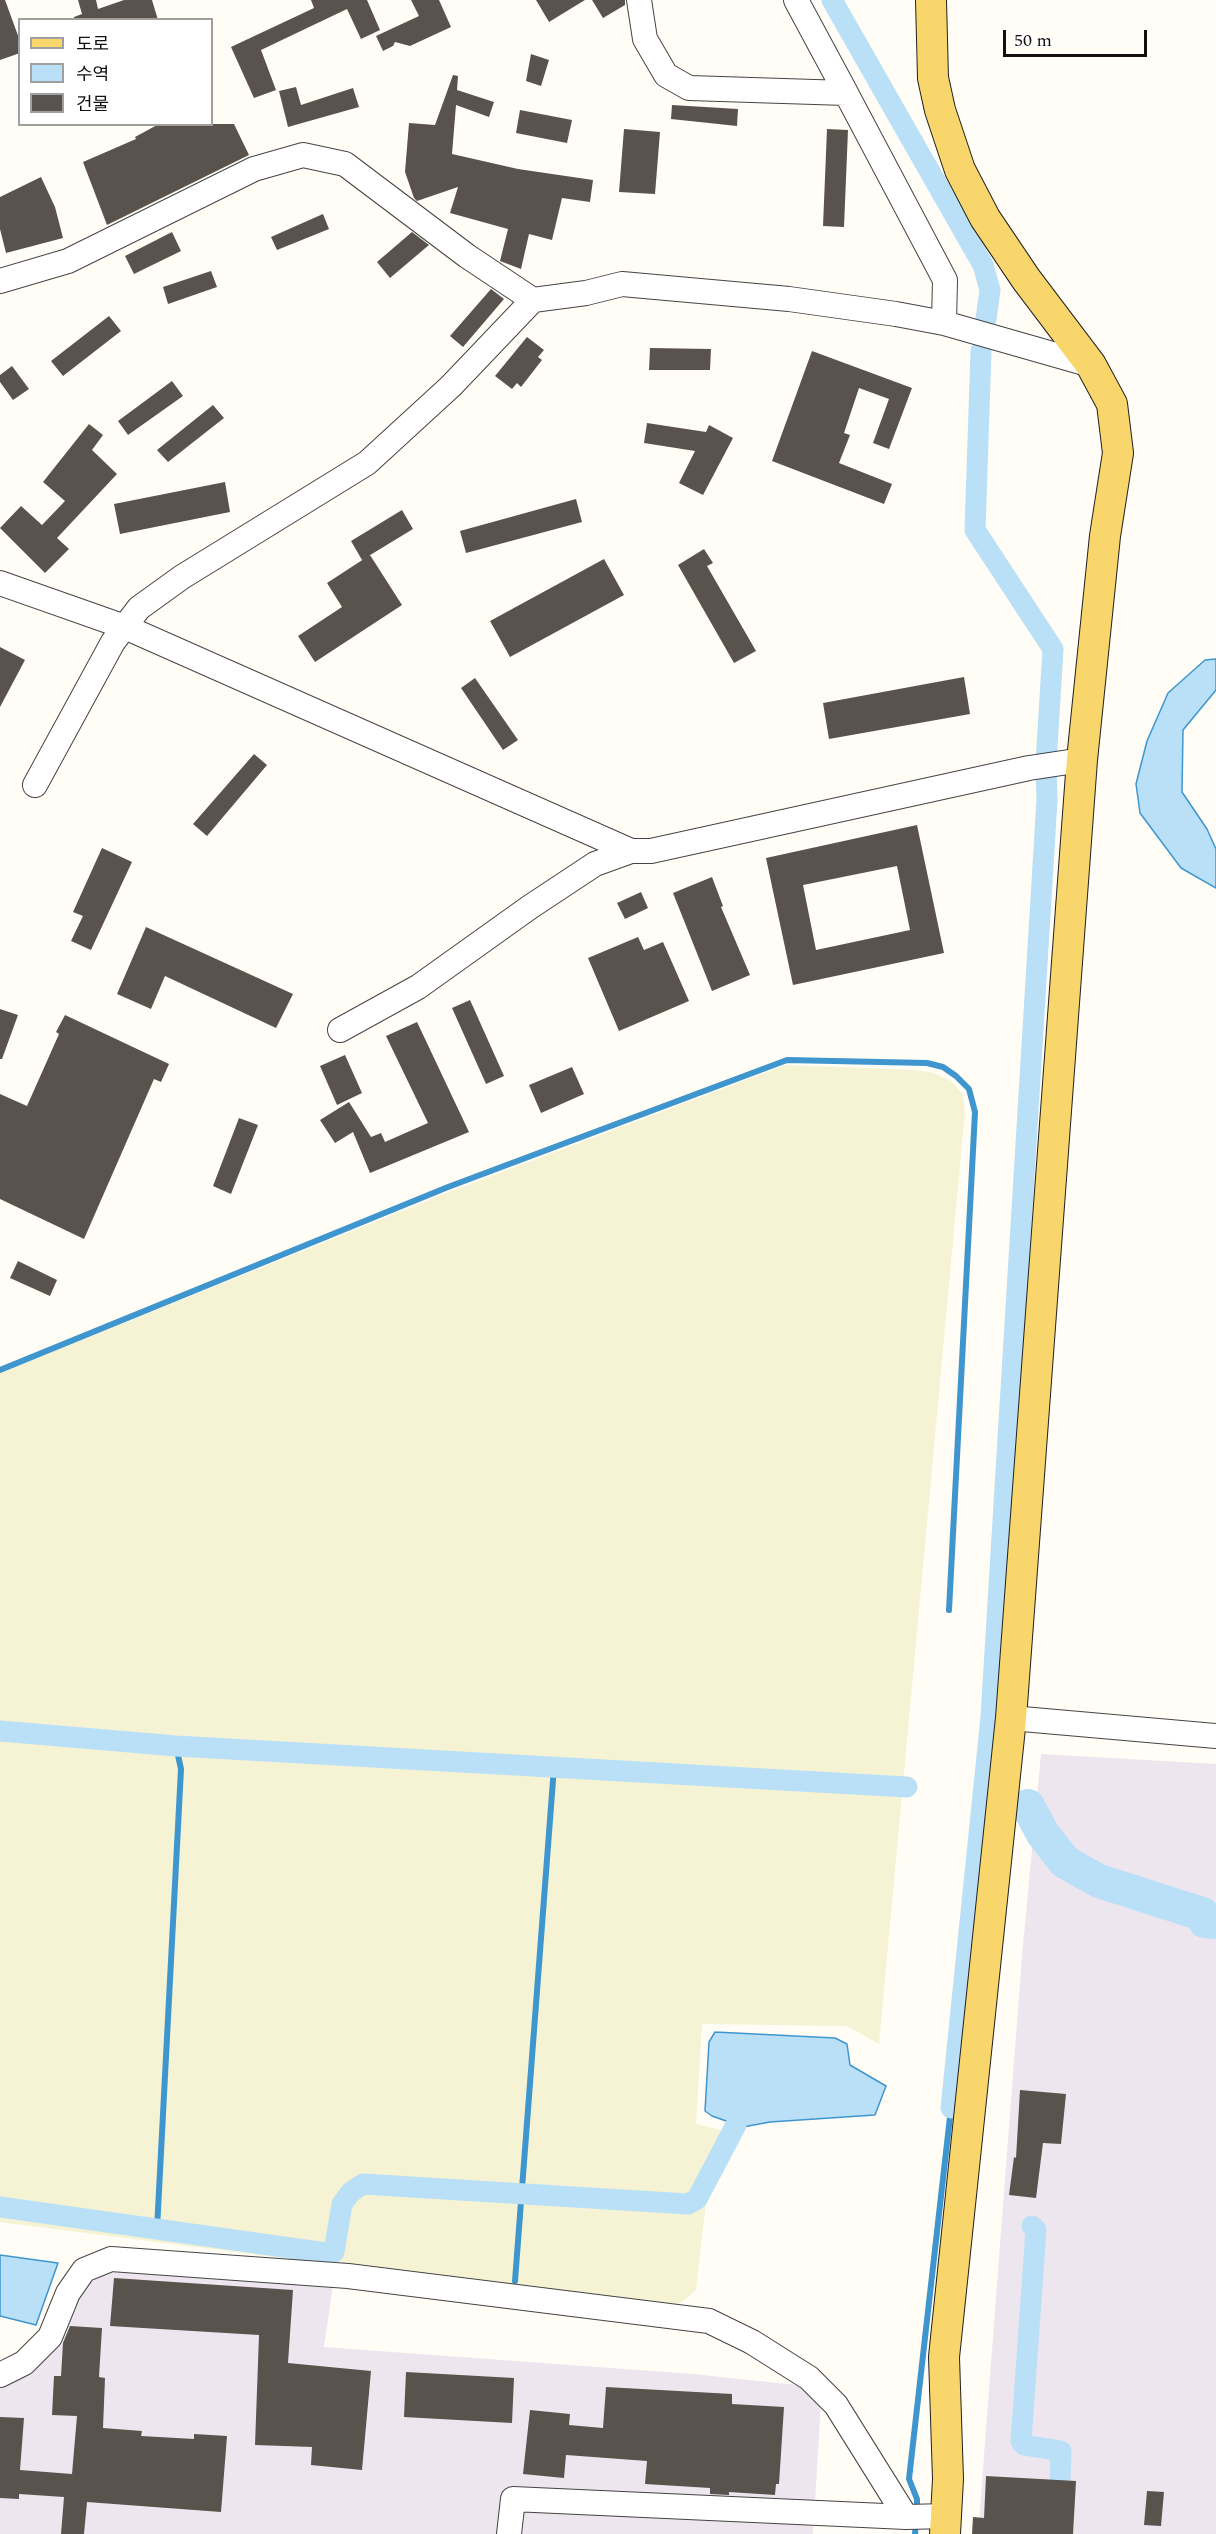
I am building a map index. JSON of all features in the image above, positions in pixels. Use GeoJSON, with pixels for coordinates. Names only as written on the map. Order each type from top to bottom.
{"type":"FeatureCollection","features":[{"type":"Feature","properties":{"kind":"main road"},"geometry":{"type":"LineString","coordinates":[[928,2520],[1011,1718],[1082,760],[1105,536],[1118,453],[1112,404],[1090,365],[1026,279],[985,218],[960,170],[940,110],[933,78],[931,0]]}},
{"type":"Feature","properties":{"kind":"street"},"geometry":{"type":"LineString","coordinates":[[639,0],[645,39],[666,75],[689,88],[846,93]]}},
{"type":"Feature","properties":{"kind":"street"},"geometry":{"type":"LineString","coordinates":[[796,0],[945,280],[944,323]]}},
{"type":"Feature","properties":{"kind":"street"},"geometry":{"type":"LineString","coordinates":[[0,281],[68,261],[254,169],[303,156],[345,164],[467,256],[534,300]]}},
{"type":"Feature","properties":{"kind":"street"},"geometry":{"type":"LineString","coordinates":[[35,785],[113,642],[139,608],[182,577],[367,463],[451,386],[534,300],[586,293],[622,284],[789,299],[944,323],[1090,365]]}},
{"type":"Feature","properties":{"kind":"street"},"geometry":{"type":"LineString","coordinates":[[0,583],[124,627],[631,851]]}},
{"type":"Feature","properties":{"kind":"street"},"geometry":{"type":"LineString","coordinates":[[340,1030],[418,987],[595,864],[631,851],[651,851],[1029,768],[1082,760]]}},
{"type":"Feature","properties":{"kind":"street"},"geometry":{"type":"LineString","coordinates":[[1011,1718],[1216,1736]]}},
{"type":"Feature","properties":{"kind":"street"},"geometry":{"type":"LineString","coordinates":[[0,2375],[24,2363],[50,2337],[68,2293],[84,2271],[111,2259],[348,2276],[709,2321],[752,2342],[809,2378],[836,2405],[928,2520]]}},
{"type":"Feature","properties":{"kind":"street"},"geometry":{"type":"LineString","coordinates":[[509,2534],[513,2499],[928,2520]]}},
{"type":"Feature","properties":{"kind":"shaded area"},"geometry":{"type":"Polygon","coordinates":[[[786,1065],[917,1070],[934,1073],[951,1081],[963,1095],[965,1111],[879,2044],[847,2026],[702,2024],[696,2124],[721,2130],[709,2176],[696,2290],[681,2303],[649,2305],[0,2222],[0,1373],[449,1192],[786,1065]]]}},
{"type":"Feature","properties":{"kind":"shaded area"},"geometry":{"type":"Polygon","coordinates":[[[1041,1754],[1216,1764],[1216,2534],[978,2534],[1022,1956],[1041,1754]]]}},
{"type":"Feature","properties":{"kind":"shaded area"},"geometry":{"type":"Polygon","coordinates":[[[110,2271],[333,2285],[324,2347],[693,2374],[806,2386],[821,2403],[813,2534],[0,2534],[0,2384],[62,2325],[89,2283],[110,2271]]]}},
{"type":"Feature","properties":{"kind":"water"},"geometry":{"type":"Polygon","coordinates":[[[1216,659],[1216,690],[1183,730],[1182,792],[1207,829],[1216,849],[1216,888],[1181,868],[1140,813],[1136,784],[1147,741],[1168,693],[1205,660],[1216,659]]]}},
{"type":"Feature","properties":{"kind":"water"},"geometry":{"type":"Polygon","coordinates":[[[715,2032],[835,2038],[847,2044],[850,2065],[886,2086],[875,2115],[770,2122],[743,2127],[712,2116],[705,2111],[709,2042],[715,2032]]]}},
{"type":"Feature","properties":{"kind":"water"},"geometry":{"type":"Polygon","coordinates":[[[0,2255],[58,2263],[36,2325],[0,2316],[0,2255]]]}},
{"type":"Feature","properties":{"kind":"building"},"geometry":{"type":"Polygon","coordinates":[[[0,0],[5,0],[18,36],[18,54],[0,60],[0,0]]]}},
{"type":"Feature","properties":{"kind":"building"},"geometry":{"type":"Polygon","coordinates":[[[78,0],[96,0],[98,9],[124,0],[152,0],[157,18],[74,18],[82,14],[78,0]]]}},
{"type":"Feature","properties":{"kind":"building"},"geometry":{"type":"Polygon","coordinates":[[[311,0],[367,0],[380,30],[361,39],[347,9],[261,50],[276,90],[254,98],[231,47],[314,8],[311,0]]]}},
{"type":"Feature","properties":{"kind":"building"},"geometry":{"type":"Polygon","coordinates":[[[411,0],[439,0],[451,27],[410,46],[395,42],[393,46],[383,51],[376,36],[419,16],[411,0]]]}},
{"type":"Feature","properties":{"kind":"building"},"geometry":{"type":"Polygon","coordinates":[[[536,0],[585,0],[549,22],[536,0]]]}},
{"type":"Feature","properties":{"kind":"building"},"geometry":{"type":"Polygon","coordinates":[[[592,0],[625,0],[625,5],[603,18],[592,0]]]}},
{"type":"Feature","properties":{"kind":"building"},"geometry":{"type":"Polygon","coordinates":[[[531,54],[549,60],[541,86],[526,81],[531,54]]]}},
{"type":"Feature","properties":{"kind":"building"},"geometry":{"type":"Polygon","coordinates":[[[453,75],[458,76],[457,90],[494,102],[489,117],[456,105],[452,154],[518,169],[593,180],[590,202],[562,198],[552,240],[529,234],[521,269],[500,261],[508,229],[450,213],[458,187],[417,201],[414,198],[405,172],[409,123],[435,125],[453,75]]]}},
{"type":"Feature","properties":{"kind":"building"},"geometry":{"type":"Polygon","coordinates":[[[296,87],[301,105],[353,88],[359,107],[288,127],[279,91],[296,87]]]}},
{"type":"Feature","properties":{"kind":"building"},"geometry":{"type":"Polygon","coordinates":[[[672,105],[738,109],[737,126],[671,119],[672,105]]]}},
{"type":"Feature","properties":{"kind":"building"},"geometry":{"type":"Polygon","coordinates":[[[520,110],[572,120],[567,143],[516,133],[520,110]]]}},
{"type":"Feature","properties":{"kind":"building"},"geometry":{"type":"Polygon","coordinates":[[[234,124],[249,155],[107,225],[83,162],[136,139],[135,137],[155,126],[234,124]]]}},
{"type":"Feature","properties":{"kind":"building"},"geometry":{"type":"Polygon","coordinates":[[[624,129],[660,132],[655,194],[619,192],[624,129]]]}},
{"type":"Feature","properties":{"kind":"building"},"geometry":{"type":"Polygon","coordinates":[[[827,129],[848,130],[844,227],[823,226],[827,129]]]}},
{"type":"Feature","properties":{"kind":"building"},"geometry":{"type":"Polygon","coordinates":[[[41,177],[55,207],[63,238],[6,253],[0,229],[0,197],[41,177]]]}},
{"type":"Feature","properties":{"kind":"building"},"geometry":{"type":"Polygon","coordinates":[[[323,214],[329,229],[277,250],[271,237],[323,214]]]}},
{"type":"Feature","properties":{"kind":"building"},"geometry":{"type":"Polygon","coordinates":[[[172,232],[181,251],[134,274],[125,256],[172,232]]]}},
{"type":"Feature","properties":{"kind":"building"},"geometry":{"type":"Polygon","coordinates":[[[412,232],[429,245],[390,278],[377,262],[412,232]]]}},
{"type":"Feature","properties":{"kind":"building"},"geometry":{"type":"Polygon","coordinates":[[[211,271],[217,287],[168,304],[163,287],[211,271]]]}},
{"type":"Feature","properties":{"kind":"building"},"geometry":{"type":"Polygon","coordinates":[[[491,289],[504,299],[463,347],[450,336],[491,289]]]}},
{"type":"Feature","properties":{"kind":"building"},"geometry":{"type":"Polygon","coordinates":[[[109,316],[121,331],[63,376],[51,361],[109,316]]]}},
{"type":"Feature","properties":{"kind":"building"},"geometry":{"type":"Polygon","coordinates":[[[527,337],[544,350],[538,357],[542,360],[521,387],[517,383],[512,389],[495,376],[527,337]]]}},
{"type":"Feature","properties":{"kind":"building"},"geometry":{"type":"Polygon","coordinates":[[[650,348],[711,349],[710,370],[649,370],[650,348]]]}},
{"type":"Feature","properties":{"kind":"building"},"geometry":{"type":"Polygon","coordinates":[[[812,351],[912,388],[889,449],[873,443],[889,399],[859,388],[844,433],[850,435],[839,463],[892,484],[884,504],[772,461],[812,351]]]}},
{"type":"Feature","properties":{"kind":"building"},"geometry":{"type":"Polygon","coordinates":[[[12,366],[29,389],[13,400],[0,382],[0,375],[12,366]]]}},
{"type":"Feature","properties":{"kind":"building"},"geometry":{"type":"Polygon","coordinates":[[[172,381],[183,396],[128,435],[118,421],[172,381]]]}},
{"type":"Feature","properties":{"kind":"building"},"geometry":{"type":"Polygon","coordinates":[[[213,405],[224,418],[168,462],[157,450],[213,405]]]}},
{"type":"Feature","properties":{"kind":"building"},"geometry":{"type":"Polygon","coordinates":[[[647,423],[706,432],[709,425],[733,438],[703,495],[679,483],[695,451],[644,443],[647,423]]]}},
{"type":"Feature","properties":{"kind":"building"},"geometry":{"type":"Polygon","coordinates":[[[89,424],[103,435],[92,450],[117,474],[57,538],[69,549],[45,573],[0,528],[21,506],[42,525],[65,501],[43,482],[89,424]]]}},
{"type":"Feature","properties":{"kind":"building"},"geometry":{"type":"Polygon","coordinates":[[[225,482],[230,512],[120,534],[114,504],[225,482]]]}},
{"type":"Feature","properties":{"kind":"building"},"geometry":{"type":"Polygon","coordinates":[[[576,499],[582,522],[466,553],[460,531],[576,499]]]}},
{"type":"Feature","properties":{"kind":"building"},"geometry":{"type":"Polygon","coordinates":[[[402,510],[413,529],[362,560],[351,541],[402,510]]]}},
{"type":"Feature","properties":{"kind":"building"},"geometry":{"type":"Polygon","coordinates":[[[704,549],[713,563],[707,566],[756,651],[734,663],[678,565],[704,549]]]}},
{"type":"Feature","properties":{"kind":"building"},"geometry":{"type":"Polygon","coordinates":[[[370,555],[402,605],[315,662],[298,636],[342,607],[327,583],[370,555]]]}},
{"type":"Feature","properties":{"kind":"building"},"geometry":{"type":"Polygon","coordinates":[[[604,559],[624,595],[510,657],[490,621],[604,559]]]}},
{"type":"Feature","properties":{"kind":"building"},"geometry":{"type":"Polygon","coordinates":[[[0,647],[25,660],[0,707],[0,647]]]}},
{"type":"Feature","properties":{"kind":"building"},"geometry":{"type":"Polygon","coordinates":[[[964,677],[970,714],[829,739],[823,703],[964,677]]]}},
{"type":"Feature","properties":{"kind":"building"},"geometry":{"type":"Polygon","coordinates":[[[475,678],[518,740],[503,750],[461,688],[475,678]]]}},
{"type":"Feature","properties":{"kind":"building"},"geometry":{"type":"Polygon","coordinates":[[[254,754],[267,765],[207,836],[193,824],[254,754]]]}},
{"type":"Feature","properties":{"kind":"building"},"geometry":{"type":"Polygon","coordinates":[[[917,825],[944,953],[793,985],[766,858],[917,825]],[[897,866],[803,885],[816,950],[910,930],[897,866]]]}},
{"type":"Feature","properties":{"kind":"building"},"geometry":{"type":"Polygon","coordinates":[[[102,848],[132,862],[91,950],[71,941],[83,916],[73,912],[102,848]]]}},
{"type":"Feature","properties":{"kind":"building"},"geometry":{"type":"Polygon","coordinates":[[[712,877],[723,906],[721,907],[750,975],[712,991],[673,893],[712,877]]]}},
{"type":"Feature","properties":{"kind":"building"},"geometry":{"type":"Polygon","coordinates":[[[641,892],[648,908],[625,919],[617,903],[641,892]]]}},
{"type":"Feature","properties":{"kind":"building"},"geometry":{"type":"Polygon","coordinates":[[[146,927],[293,994],[276,1028],[165,976],[151,1009],[117,994],[146,927]]]}},
{"type":"Feature","properties":{"kind":"building"},"geometry":{"type":"Polygon","coordinates":[[[638,937],[644,950],[663,942],[689,1001],[619,1031],[588,958],[638,937]]]}},
{"type":"Feature","properties":{"kind":"building"},"geometry":{"type":"Polygon","coordinates":[[[470,1000],[504,1076],[486,1084],[452,1008],[470,1000]]]}},
{"type":"Feature","properties":{"kind":"building"},"geometry":{"type":"Polygon","coordinates":[[[0,1009],[18,1015],[2,1059],[0,1059],[0,1009]]]}},
{"type":"Feature","properties":{"kind":"building"},"geometry":{"type":"Polygon","coordinates":[[[65,1015],[169,1064],[161,1082],[154,1079],[84,1239],[0,1199],[0,1094],[27,1106],[65,1015]]]}},
{"type":"Feature","properties":{"kind":"building"},"geometry":{"type":"Polygon","coordinates":[[[417,1022],[469,1132],[370,1173],[353,1132],[335,1143],[320,1120],[349,1102],[371,1137],[381,1133],[385,1142],[428,1123],[386,1036],[417,1022]]]}},
{"type":"Feature","properties":{"kind":"building"},"geometry":{"type":"Polygon","coordinates":[[[345,1055],[362,1093],[337,1105],[320,1066],[345,1055]]]}},
{"type":"Feature","properties":{"kind":"building"},"geometry":{"type":"Polygon","coordinates":[[[572,1067],[584,1094],[541,1113],[529,1085],[572,1067]]]}},
{"type":"Feature","properties":{"kind":"building"},"geometry":{"type":"Polygon","coordinates":[[[239,1118],[258,1125],[231,1194],[213,1186],[239,1118]]]}},
{"type":"Feature","properties":{"kind":"building"},"geometry":{"type":"Polygon","coordinates":[[[18,1261],[57,1280],[50,1296],[10,1278],[18,1261]]]}},
{"type":"Feature","properties":{"kind":"building"},"geometry":{"type":"Polygon","coordinates":[[[1020,2090],[1066,2094],[1061,2144],[1043,2143],[1036,2198],[1009,2195],[1014,2157],[1016,2158],[1020,2090]]]}},
{"type":"Feature","properties":{"kind":"building"},"geometry":{"type":"Polygon","coordinates":[[[114,2278],[293,2290],[288,2363],[371,2371],[362,2470],[311,2465],[312,2447],[255,2445],[259,2335],[110,2326],[114,2278]]]}},
{"type":"Feature","properties":{"kind":"building"},"geometry":{"type":"Polygon","coordinates":[[[70,2326],[102,2328],[99,2377],[105,2378],[103,2428],[142,2431],[141,2436],[194,2439],[194,2434],[227,2436],[221,2512],[87,2502],[84,2534],[61,2534],[64,2497],[19,2494],[19,2499],[0,2498],[0,2417],[24,2418],[20,2470],[72,2474],[77,2416],[52,2415],[54,2376],[61,2376],[63,2343],[70,2326]]]}},
{"type":"Feature","properties":{"kind":"building"},"geometry":{"type":"Polygon","coordinates":[[[406,2372],[514,2378],[512,2423],[404,2417],[406,2372]]]}},
{"type":"Feature","properties":{"kind":"building"},"geometry":{"type":"Polygon","coordinates":[[[606,2387],[732,2394],[732,2404],[784,2407],[779,2484],[776,2484],[775,2495],[729,2492],[729,2495],[710,2494],[710,2488],[645,2484],[647,2461],[566,2455],[564,2478],[523,2474],[530,2410],[570,2414],[569,2425],[603,2428],[606,2387]]]}},
{"type":"Feature","properties":{"kind":"building"},"geometry":{"type":"Polygon","coordinates":[[[986,2476],[1076,2481],[1073,2534],[972,2534],[973,2517],[984,2518],[986,2476]]]}},
{"type":"Feature","properties":{"kind":"building"},"geometry":{"type":"Polygon","coordinates":[[[1147,2491],[1164,2492],[1161,2526],[1144,2525],[1147,2491]]]}},
{"type":"Feature","properties":{"kind":"waterway"},"geometry":{"type":"LineString","coordinates":[[832,0],[983,265],[990,290],[986,319]]}},
{"type":"Feature","properties":{"kind":"waterway"},"geometry":{"type":"LineString","coordinates":[[951,2108],[991,1717],[1047,800],[1046,763],[1053,649],[975,530],[981,351]]}},
{"type":"Feature","properties":{"kind":"waterway"},"geometry":{"type":"LineString","coordinates":[[0,1370],[448,1187],[787,1060],[927,1063],[943,1067],[969,1089],[975,1112],[949,1610]]}},
{"type":"Feature","properties":{"kind":"waterway"},"geometry":{"type":"LineString","coordinates":[[0,1731],[176,1746],[907,1787]]}},
{"type":"Feature","properties":{"kind":"waterway"},"geometry":{"type":"LineString","coordinates":[[157,2229],[181,1769],[176,1746]]}},
{"type":"Feature","properties":{"kind":"waterway"},"geometry":{"type":"LineString","coordinates":[[515,2281],[554,1767]]}},
{"type":"Feature","properties":{"kind":"waterway"},"geometry":{"type":"LineString","coordinates":[[1028,1806],[1043,1834],[1065,1862],[1099,1881],[1202,1914],[1205,1921],[1216,1922]]}},
{"type":"Feature","properties":{"kind":"waterway"},"geometry":{"type":"LineString","coordinates":[[917,2511],[917,2499],[909,2479],[951,2108]]}},
{"type":"Feature","properties":{"kind":"waterway"},"geometry":{"type":"LineString","coordinates":[[0,2207],[326,2253],[334,2252],[342,2204],[351,2192],[363,2184],[688,2204],[697,2199],[736,2125]]}},
{"type":"Feature","properties":{"kind":"waterway"},"geometry":{"type":"LineString","coordinates":[[1032,2226],[1036,2230],[1021,2441],[1024,2445],[1061,2451],[1060,2480]]}},
{"type":"Feature","properties":{"kind":"waterway"},"geometry":{"type":"LineString","coordinates":[[915,2534],[916,2522]]}}]}
